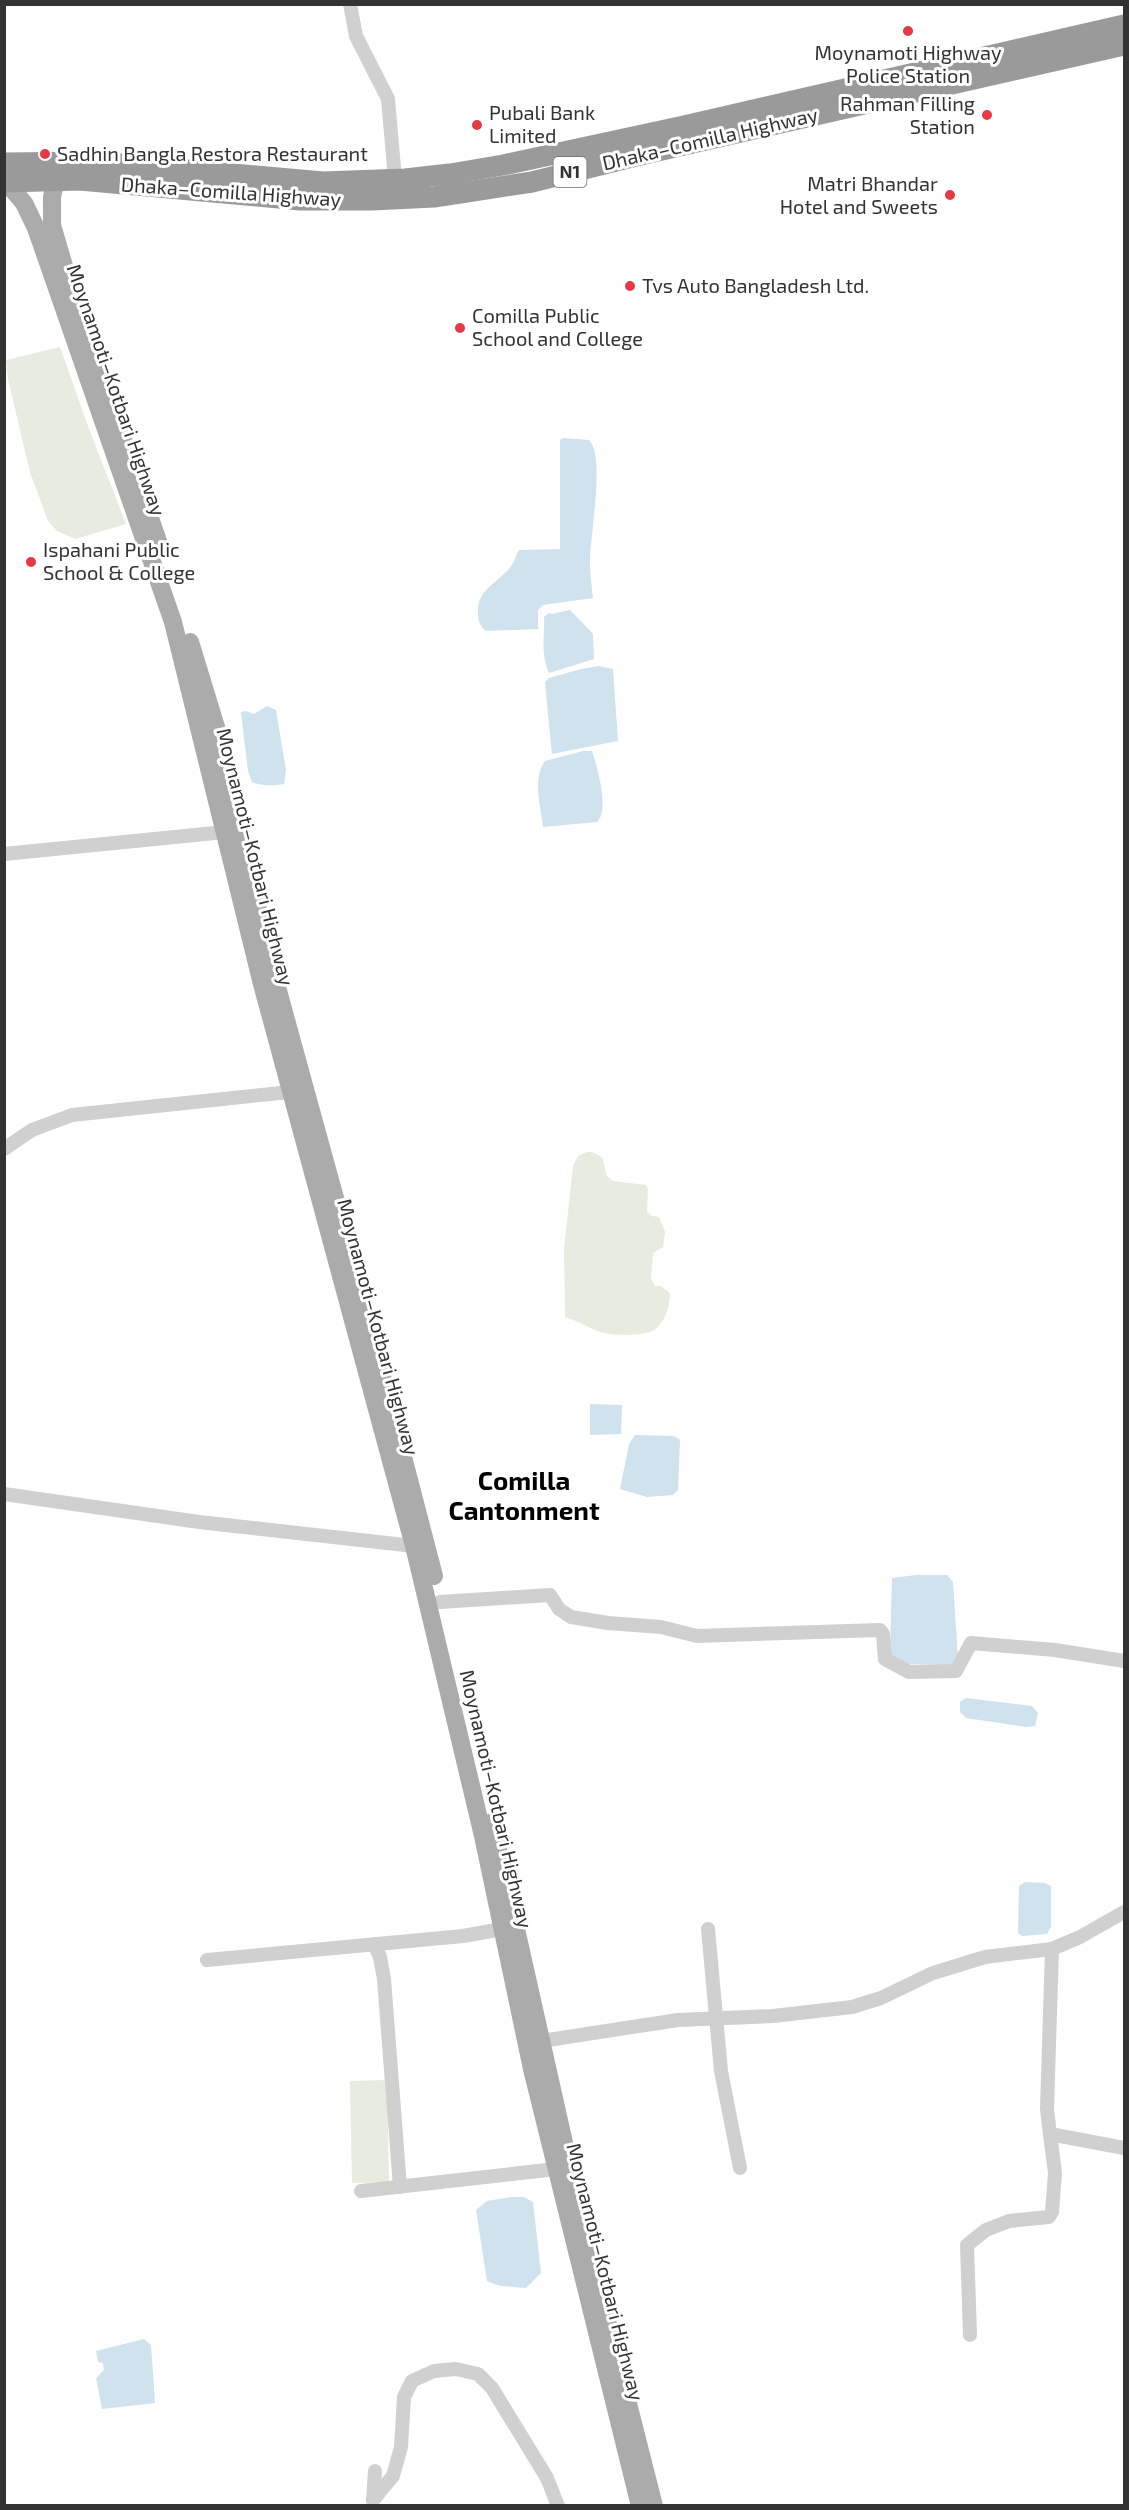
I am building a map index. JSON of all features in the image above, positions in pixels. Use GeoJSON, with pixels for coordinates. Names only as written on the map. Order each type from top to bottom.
{"type":"FeatureCollection","features":[{"type":"Feature","properties":{"kind":"highway","name":"Dhaka–Comilla Highway"},"geometry":{"type":"LineString","coordinates":[[5,176],[98,162],[323,182],[450,174],[503,165],[1125,25]]}},
{"type":"Feature","properties":{"kind":"highway","name":"Dhaka–Comilla Highway"},"geometry":{"type":"LineString","coordinates":[[5,176],[118,183],[300,200],[434,197],[532,182],[1125,45]]}},
{"type":"Feature","properties":{"kind":"main road","name":"Moynamoti–Kotbari Highway"},"geometry":{"type":"LineString","coordinates":[[5,176],[24,203],[36,228],[216,727],[298,1092],[420,1544],[454,1712],[556,2169],[640,2505]]}},
{"type":"Feature","properties":{"kind":"main road","name":"Moynamoti–Kotbari Highway"},"geometry":{"type":"LineString","coordinates":[[56,180],[52,197],[52,225],[178,620],[225,832],[262,984],[298,1092]]}},
{"type":"Feature","properties":{"kind":"main road","name":"Moynamoti–Kotbari Highway"},"geometry":{"type":"LineString","coordinates":[[420,1544],[440,1602],[580,2214],[654,2505]]}},
{"type":"Feature","properties":{"kind":"street"},"geometry":{"type":"LineString","coordinates":[[350,4],[356,36],[388,99],[395,179]]}},
{"type":"Feature","properties":{"kind":"street"},"geometry":{"type":"LineString","coordinates":[[4,854],[225,832]]}},
{"type":"Feature","properties":{"kind":"street"},"geometry":{"type":"LineString","coordinates":[[4,1149],[32,1130],[72,1115],[298,1092]]}},
{"type":"Feature","properties":{"kind":"street"},"geometry":{"type":"LineString","coordinates":[[5,1495],[199,1522],[420,1544]]}},
{"type":"Feature","properties":{"kind":"street"},"geometry":{"type":"LineString","coordinates":[[440,1602],[550,1595],[559,1609],[571,1617],[608,1623],[662,1627],[697,1636],[880,1630],[883,1634],[885,1659],[909,1672],[956,1671],[971,1643],[1054,1650],[1125,1661]]}},
{"type":"Feature","properties":{"kind":"street"},"geometry":{"type":"LineString","coordinates":[[541,2041],[678,2020],[773,2016],[852,2007],[881,1998],[933,1973],[984,1957],[1052,1949],[1080,1937],[1125,1912]]}},
{"type":"Feature","properties":{"kind":"street"},"geometry":{"type":"LineString","coordinates":[[207,1960],[502,1929]]}},
{"type":"Feature","properties":{"kind":"street"},"geometry":{"type":"LineString","coordinates":[[708,1929],[722,2072],[740,2168]]}},
{"type":"Feature","properties":{"kind":"street"},"geometry":{"type":"LineString","coordinates":[[374,1944],[380,1957],[384,1979],[400,2187]]}},
{"type":"Feature","properties":{"kind":"street"},"geometry":{"type":"LineString","coordinates":[[970,2335],[967,2245],[986,2230],[1009,2221],[1049,2217],[1052,2212],[1054,2173],[1047,2109],[1052,1949]]}},
{"type":"Feature","properties":{"kind":"street"},"geometry":{"type":"LineString","coordinates":[[1050,2134],[1125,2148]]}},
{"type":"Feature","properties":{"kind":"street"},"geometry":{"type":"LineString","coordinates":[[361,2191],[556,2169]]}},
{"type":"Feature","properties":{"kind":"street"},"geometry":{"type":"LineString","coordinates":[[373,2503],[393,2476],[401,2447],[404,2397],[412,2381],[434,2371],[456,2369],[478,2374],[492,2388],[547,2478],[558,2505]]}},
{"type":"Feature","properties":{"kind":"street"},"geometry":{"type":"LineString","coordinates":[[373,2503],[375,2471]]}},
{"type":"Feature","properties":{"kind":"shaded area"},"geometry":{"type":"Polygon","coordinates":[[[60,347],[126,524],[75,539],[57,531],[48,521],[30,472],[8,379],[6,360],[60,347]]]}},
{"type":"Feature","properties":{"kind":"shaded area"},"geometry":{"type":"Polygon","coordinates":[[[587,1152],[602,1157],[607,1176],[613,1181],[646,1185],[648,1189],[647,1212],[659,1217],[665,1232],[663,1247],[653,1253],[651,1278],[655,1286],[661,1286],[670,1293],[669,1303],[661,1323],[649,1332],[634,1335],[607,1334],[565,1317],[564,1249],[573,1166],[578,1156],[587,1152]]]}},
{"type":"Feature","properties":{"kind":"shaded area"},"geometry":{"type":"Polygon","coordinates":[[[387,2080],[389,2182],[352,2183],[350,2081],[387,2080]]]}},
{"type":"Feature","properties":{"kind":"water"},"geometry":{"type":"Polygon","coordinates":[[[563,438],[589,440],[594,449],[597,480],[590,553],[593,598],[543,605],[538,610],[538,629],[486,631],[479,619],[480,600],[487,589],[510,568],[519,550],[560,549],[560,440],[563,438]]]}},
{"type":"Feature","properties":{"kind":"water"},"geometry":{"type":"Polygon","coordinates":[[[570,610],[593,634],[594,659],[549,673],[544,651],[544,617],[549,613],[570,610]]]}},
{"type":"Feature","properties":{"kind":"water"},"geometry":{"type":"Polygon","coordinates":[[[599,666],[613,669],[618,741],[552,754],[545,682],[549,678],[599,666]]]}},
{"type":"Feature","properties":{"kind":"water"},"geometry":{"type":"Polygon","coordinates":[[[267,706],[276,710],[286,770],[284,784],[268,785],[252,782],[248,771],[241,712],[254,714],[267,706]]]}},
{"type":"Feature","properties":{"kind":"water"},"geometry":{"type":"Polygon","coordinates":[[[583,751],[592,751],[597,767],[602,798],[601,816],[597,822],[543,827],[538,793],[541,768],[545,761],[583,751]]]}},
{"type":"Feature","properties":{"kind":"water"},"geometry":{"type":"Polygon","coordinates":[[[590,1404],[622,1405],[621,1434],[590,1435],[590,1404]]]}},
{"type":"Feature","properties":{"kind":"water"},"geometry":{"type":"Polygon","coordinates":[[[635,1435],[674,1436],[680,1440],[678,1490],[673,1495],[647,1497],[620,1489],[629,1444],[635,1435]]]}},
{"type":"Feature","properties":{"kind":"water"},"geometry":{"type":"Polygon","coordinates":[[[947,1575],[953,1582],[958,1658],[953,1665],[901,1664],[897,1663],[890,1653],[892,1578],[947,1575]]]}},
{"type":"Feature","properties":{"kind":"water"},"geometry":{"type":"Polygon","coordinates":[[[966,1698],[1032,1706],[1038,1713],[1035,1726],[1026,1727],[966,1718],[960,1712],[960,1702],[966,1698]]]}},
{"type":"Feature","properties":{"kind":"water"},"geometry":{"type":"Polygon","coordinates":[[[1025,1882],[1045,1883],[1051,1886],[1051,1927],[1047,1934],[1022,1936],[1018,1933],[1019,1886],[1025,1882]]]}},
{"type":"Feature","properties":{"kind":"water"},"geometry":{"type":"Polygon","coordinates":[[[524,2197],[533,2202],[541,2273],[526,2288],[500,2286],[487,2281],[476,2210],[487,2201],[524,2197]]]}},
{"type":"Feature","properties":{"kind":"water"},"geometry":{"type":"Polygon","coordinates":[[[144,2339],[151,2345],[155,2403],[102,2409],[96,2378],[104,2370],[103,2363],[98,2362],[96,2351],[144,2339]]]}},
{"type":"Feature","properties":{"kind":"place","name":"Moynamoti Highway Police Station"},"geometry":{"type":"Point","coordinates":[908,31]}},
{"type":"Feature","properties":{"kind":"place","name":"Rahman Filling Station"},"geometry":{"type":"Point","coordinates":[987,115]}},
{"type":"Feature","properties":{"kind":"place","name":"Pubali Bank Limited"},"geometry":{"type":"Point","coordinates":[477,125]}},
{"type":"Feature","properties":{"kind":"place","name":"Sadhin Bangla Restora Restaurant"},"geometry":{"type":"Point","coordinates":[45,154]}},
{"type":"Feature","properties":{"kind":"place","name":"Matri Bhandar Hotel and Sweets"},"geometry":{"type":"Point","coordinates":[950,195]}},
{"type":"Feature","properties":{"kind":"place","name":"Tvs Auto Bangladesh Ltd."},"geometry":{"type":"Point","coordinates":[630,286]}},
{"type":"Feature","properties":{"kind":"place","name":"Comilla Public School and College"},"geometry":{"type":"Point","coordinates":[460,328]}},
{"type":"Feature","properties":{"kind":"place","name":"Ispahani Public School & College"},"geometry":{"type":"Point","coordinates":[31,562]}},
{"type":"Feature","properties":{"kind":"district","name":"Comilla Cantonment"},"geometry":{"type":"Point","coordinates":[524,1496]}}]}
